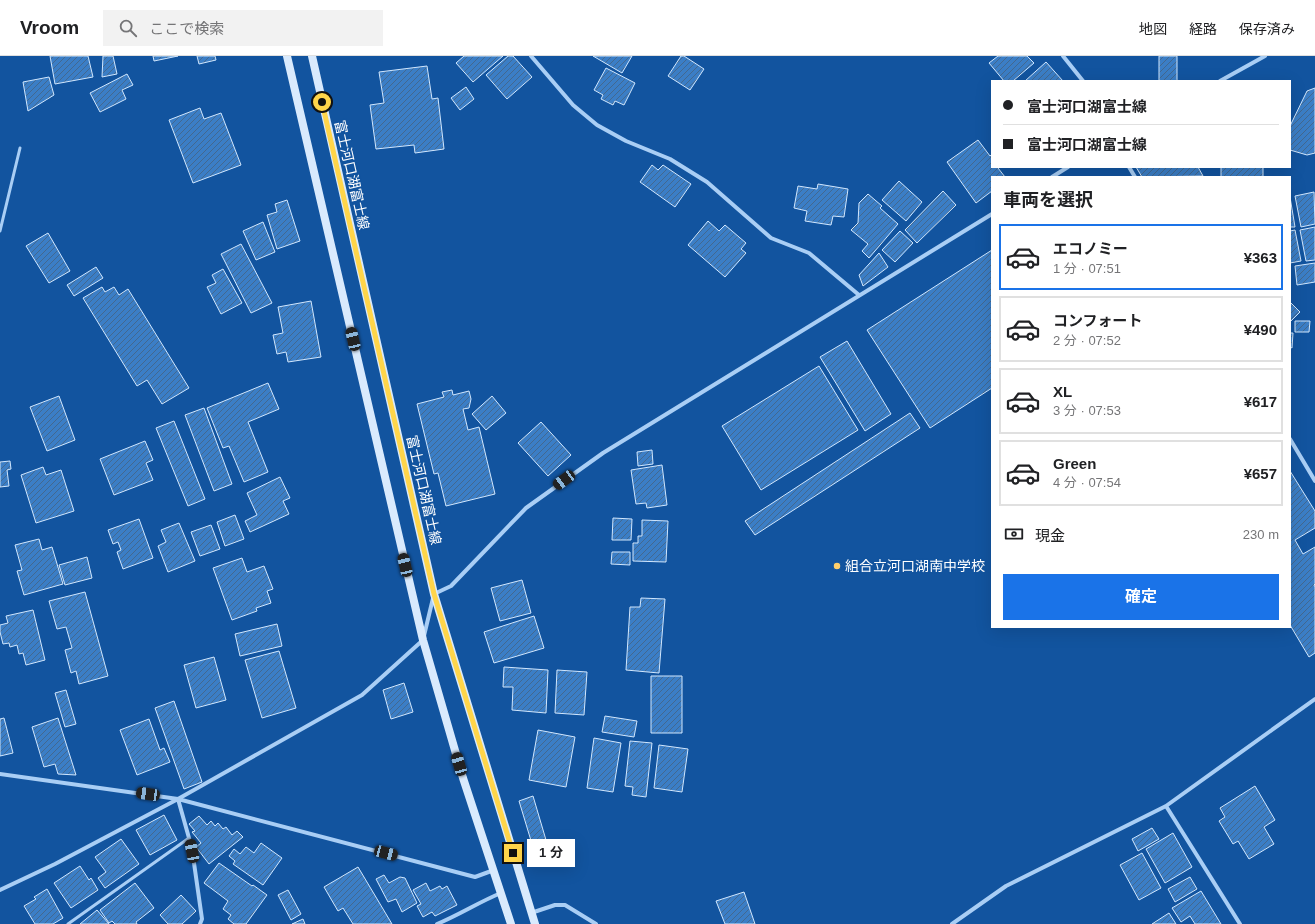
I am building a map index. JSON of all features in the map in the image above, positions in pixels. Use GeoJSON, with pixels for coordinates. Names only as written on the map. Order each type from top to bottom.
{"type":"FeatureCollection","features":[{"type":"Feature","properties":{"kind":"main road"},"geometry":{"type":"LineString","coordinates":[[288,56],[423,640],[463,778],[511,924]]}},
{"type":"Feature","properties":{"kind":"main road","name":"富士河口湖富士線"},"geometry":{"type":"LineString","coordinates":[[312,56],[434,594],[535,924]]}},
{"type":"Feature","properties":{"kind":"street"},"geometry":{"type":"LineString","coordinates":[[531,56],[573,105],[596,125],[626,141],[670,159],[707,182],[771,238],[809,253],[859,295]]}},
{"type":"Feature","properties":{"kind":"street"},"geometry":{"type":"LineString","coordinates":[[1064,56],[1082,80]]}},
{"type":"Feature","properties":{"kind":"street"},"geometry":{"type":"LineString","coordinates":[[1222,80],[1265,56]]}},
{"type":"Feature","properties":{"kind":"street"},"geometry":{"type":"LineString","coordinates":[[1054,176],[1066,168]]}},
{"type":"Feature","properties":{"kind":"street"},"geometry":{"type":"LineString","coordinates":[[0,890],[55,864],[178,799],[362,695],[423,640],[434,594],[451,586],[526,508],[603,452],[991,215]]}},
{"type":"Feature","properties":{"kind":"street"},"geometry":{"type":"LineString","coordinates":[[1291,441],[1315,481]]}},
{"type":"Feature","properties":{"kind":"street"},"geometry":{"type":"LineString","coordinates":[[952,924],[1006,886],[1166,806],[1315,699]]}},
{"type":"Feature","properties":{"kind":"street"},"geometry":{"type":"LineString","coordinates":[[0,774],[178,799],[475,877],[494,870]]}},
{"type":"Feature","properties":{"kind":"street"},"geometry":{"type":"LineString","coordinates":[[178,799],[189,838],[202,919],[200,924]]}},
{"type":"Feature","properties":{"kind":"street"},"geometry":{"type":"LineString","coordinates":[[1166,806],[1240,924]]}},
{"type":"Feature","properties":{"kind":"street"},"geometry":{"type":"LineString","coordinates":[[437,924],[453,918],[501,893]]}},
{"type":"Feature","properties":{"kind":"street"},"geometry":{"type":"LineString","coordinates":[[532,913],[555,905],[565,905],[596,924]]}},
{"type":"Feature","properties":{"kind":"lane"},"geometry":{"type":"LineString","coordinates":[[0,231],[20,148]]}},
{"type":"Feature","properties":{"kind":"lane"},"geometry":{"type":"LineString","coordinates":[[68,924],[189,838]]}},
{"type":"Feature","properties":{"kind":"building"},"geometry":{"type":"Polygon","coordinates":[[[50,56],[88,56],[93,77],[55,84],[50,56]]]}},
{"type":"Feature","properties":{"kind":"building"},"geometry":{"type":"Polygon","coordinates":[[[103,56],[113,56],[117,74],[102,77],[103,56]]]}},
{"type":"Feature","properties":{"kind":"building"},"geometry":{"type":"Polygon","coordinates":[[[153,56],[178,56],[154,61],[153,56]]]}},
{"type":"Feature","properties":{"kind":"building"},"geometry":{"type":"Polygon","coordinates":[[[197,56],[215,56],[216,60],[199,64],[197,56]]]}},
{"type":"Feature","properties":{"kind":"building"},"geometry":{"type":"Polygon","coordinates":[[[464,56],[503,56],[473,82],[456,63],[464,56]]]}},
{"type":"Feature","properties":{"kind":"building"},"geometry":{"type":"Polygon","coordinates":[[[508,56],[513,56],[532,77],[507,99],[486,75],[508,56]]]}},
{"type":"Feature","properties":{"kind":"building"},"geometry":{"type":"Polygon","coordinates":[[[593,56],[632,56],[622,73],[593,56]]]}},
{"type":"Feature","properties":{"kind":"building"},"geometry":{"type":"Polygon","coordinates":[[[681,56],[684,56],[704,69],[690,90],[668,76],[681,56]]]}},
{"type":"Feature","properties":{"kind":"building"},"geometry":{"type":"Polygon","coordinates":[[[998,56],[1027,56],[1034,63],[1014,80],[1003,80],[989,63],[998,56]]]}},
{"type":"Feature","properties":{"kind":"building"},"geometry":{"type":"Polygon","coordinates":[[[1159,56],[1177,56],[1177,80],[1159,80],[1159,56]]]}},
{"type":"Feature","properties":{"kind":"building"},"geometry":{"type":"Polygon","coordinates":[[[1046,62],[1062,80],[1026,80],[1046,62]]]}},
{"type":"Feature","properties":{"kind":"building"},"geometry":{"type":"Polygon","coordinates":[[[427,66],[432,99],[438,98],[444,149],[415,153],[414,145],[376,149],[370,105],[384,103],[379,72],[427,66]]]}},
{"type":"Feature","properties":{"kind":"building"},"geometry":{"type":"Polygon","coordinates":[[[606,68],[635,83],[624,105],[615,101],[613,105],[601,99],[603,95],[594,90],[606,68]]]}},
{"type":"Feature","properties":{"kind":"building"},"geometry":{"type":"Polygon","coordinates":[[[127,74],[133,85],[122,90],[126,99],[100,112],[90,93],[127,74]]]}},
{"type":"Feature","properties":{"kind":"building"},"geometry":{"type":"Polygon","coordinates":[[[49,77],[54,95],[28,111],[23,82],[49,77]]]}},
{"type":"Feature","properties":{"kind":"building"},"geometry":{"type":"Polygon","coordinates":[[[466,87],[474,99],[460,110],[451,98],[466,87]]]}},
{"type":"Feature","properties":{"kind":"building"},"geometry":{"type":"Polygon","coordinates":[[[1315,88],[1315,153],[1307,155],[1291,150],[1291,124],[1307,91],[1315,88]]]}},
{"type":"Feature","properties":{"kind":"building"},"geometry":{"type":"Polygon","coordinates":[[[200,108],[204,119],[221,113],[241,165],[193,183],[169,120],[200,108]]]}},
{"type":"Feature","properties":{"kind":"building"},"geometry":{"type":"Polygon","coordinates":[[[978,140],[990,156],[991,155],[991,168],[998,168],[1004,176],[991,176],[991,192],[976,203],[947,162],[978,140]]]}},
{"type":"Feature","properties":{"kind":"building"},"geometry":{"type":"Polygon","coordinates":[[[652,165],[658,170],[663,165],[691,184],[675,207],[640,182],[652,165]]]}},
{"type":"Feature","properties":{"kind":"building"},"geometry":{"type":"Polygon","coordinates":[[[1137,168],[1199,168],[1203,176],[1141,176],[1137,168]]]}},
{"type":"Feature","properties":{"kind":"building"},"geometry":{"type":"Polygon","coordinates":[[[1221,168],[1263,168],[1263,176],[1221,176],[1221,168]]]}},
{"type":"Feature","properties":{"kind":"building"},"geometry":{"type":"Polygon","coordinates":[[[899,181],[922,202],[906,221],[882,200],[899,181]]]}},
{"type":"Feature","properties":{"kind":"building"},"geometry":{"type":"Polygon","coordinates":[[[818,184],[848,189],[844,217],[833,216],[831,225],[805,221],[807,211],[794,208],[798,186],[817,189],[818,184]]]}},
{"type":"Feature","properties":{"kind":"building"},"geometry":{"type":"Polygon","coordinates":[[[943,191],[956,205],[917,243],[905,230],[943,191]]]}},
{"type":"Feature","properties":{"kind":"building"},"geometry":{"type":"Polygon","coordinates":[[[1314,192],[1315,224],[1301,227],[1295,196],[1314,192]]]}},
{"type":"Feature","properties":{"kind":"building"},"geometry":{"type":"Polygon","coordinates":[[[868,194],[882,206],[880,208],[898,224],[869,258],[862,251],[868,244],[851,230],[858,223],[859,203],[868,194]]]}},
{"type":"Feature","properties":{"kind":"building"},"geometry":{"type":"Polygon","coordinates":[[[287,200],[300,241],[277,249],[267,215],[277,212],[275,204],[287,200]]]}},
{"type":"Feature","properties":{"kind":"building"},"geometry":{"type":"Polygon","coordinates":[[[1291,203],[1295,227],[1291,227],[1291,203]]]}},
{"type":"Feature","properties":{"kind":"building"},"geometry":{"type":"Polygon","coordinates":[[[708,221],[719,231],[725,225],[746,243],[741,249],[746,253],[725,277],[688,245],[708,221]]]}},
{"type":"Feature","properties":{"kind":"building"},"geometry":{"type":"Polygon","coordinates":[[[263,222],[275,252],[256,260],[243,231],[263,222]]]}},
{"type":"Feature","properties":{"kind":"building"},"geometry":{"type":"Polygon","coordinates":[[[1315,227],[1315,260],[1306,261],[1300,230],[1315,227]]]}},
{"type":"Feature","properties":{"kind":"building"},"geometry":{"type":"Polygon","coordinates":[[[1295,230],[1301,261],[1291,263],[1291,231],[1295,230]]]}},
{"type":"Feature","properties":{"kind":"building"},"geometry":{"type":"Polygon","coordinates":[[[900,231],[913,243],[895,262],[882,250],[900,231]]]}},
{"type":"Feature","properties":{"kind":"building"},"geometry":{"type":"Polygon","coordinates":[[[48,233],[70,271],[49,283],[26,246],[48,233]]]}},
{"type":"Feature","properties":{"kind":"building"},"geometry":{"type":"Polygon","coordinates":[[[241,244],[272,303],[251,313],[221,254],[241,244]]]}},
{"type":"Feature","properties":{"kind":"building"},"geometry":{"type":"Polygon","coordinates":[[[991,251],[991,389],[930,428],[867,330],[991,251]]]}},
{"type":"Feature","properties":{"kind":"building"},"geometry":{"type":"Polygon","coordinates":[[[879,253],[888,267],[863,286],[859,275],[879,253]]]}},
{"type":"Feature","properties":{"kind":"building"},"geometry":{"type":"Polygon","coordinates":[[[1315,263],[1315,282],[1297,285],[1295,266],[1315,263]]]}},
{"type":"Feature","properties":{"kind":"building"},"geometry":{"type":"Polygon","coordinates":[[[96,267],[103,278],[74,296],[67,285],[96,267]]]}},
{"type":"Feature","properties":{"kind":"building"},"geometry":{"type":"Polygon","coordinates":[[[223,269],[242,303],[221,314],[207,287],[216,283],[212,275],[223,269]]]}},
{"type":"Feature","properties":{"kind":"building"},"geometry":{"type":"Polygon","coordinates":[[[102,287],[105,292],[114,287],[119,295],[128,289],[189,388],[162,404],[147,380],[137,386],[83,298],[102,287]]]}},
{"type":"Feature","properties":{"kind":"building"},"geometry":{"type":"Polygon","coordinates":[[[311,301],[321,357],[288,362],[286,352],[277,354],[273,335],[283,333],[278,307],[311,301]]]}},
{"type":"Feature","properties":{"kind":"building"},"geometry":{"type":"Polygon","coordinates":[[[1291,303],[1300,312],[1291,321],[1291,303]]]}},
{"type":"Feature","properties":{"kind":"building"},"geometry":{"type":"Polygon","coordinates":[[[1295,321],[1310,321],[1309,332],[1295,332],[1295,321]]]}},
{"type":"Feature","properties":{"kind":"building"},"geometry":{"type":"Polygon","coordinates":[[[1291,333],[1293,333],[1292,348],[1291,333]]]}},
{"type":"Feature","properties":{"kind":"building"},"geometry":{"type":"Polygon","coordinates":[[[847,341],[891,414],[865,431],[820,357],[847,341]]]}},
{"type":"Feature","properties":{"kind":"building"},"geometry":{"type":"Polygon","coordinates":[[[819,366],[858,430],[761,490],[722,426],[819,366]]]}},
{"type":"Feature","properties":{"kind":"building"},"geometry":{"type":"Polygon","coordinates":[[[268,383],[279,409],[248,422],[268,472],[244,482],[229,446],[223,448],[207,408],[268,383]]]}},
{"type":"Feature","properties":{"kind":"building"},"geometry":{"type":"Polygon","coordinates":[[[452,390],[453,395],[469,391],[471,399],[469,408],[463,409],[468,430],[479,427],[495,494],[446,506],[438,473],[434,474],[417,404],[444,397],[442,392],[452,390]]]}},
{"type":"Feature","properties":{"kind":"building"},"geometry":{"type":"Polygon","coordinates":[[[59,396],[75,440],[47,451],[30,407],[59,396]]]}},
{"type":"Feature","properties":{"kind":"building"},"geometry":{"type":"Polygon","coordinates":[[[492,396],[506,413],[486,430],[472,414],[492,396]]]}},
{"type":"Feature","properties":{"kind":"building"},"geometry":{"type":"Polygon","coordinates":[[[204,408],[232,484],[214,491],[185,415],[204,408]]]}},
{"type":"Feature","properties":{"kind":"building"},"geometry":{"type":"Polygon","coordinates":[[[910,413],[920,428],[755,535],[745,521],[910,413]]]}},
{"type":"Feature","properties":{"kind":"building"},"geometry":{"type":"Polygon","coordinates":[[[174,421],[205,499],[188,506],[156,428],[174,421]]]}},
{"type":"Feature","properties":{"kind":"building"},"geometry":{"type":"Polygon","coordinates":[[[541,422],[571,455],[548,476],[518,443],[541,422]]]}},
{"type":"Feature","properties":{"kind":"building"},"geometry":{"type":"Polygon","coordinates":[[[145,441],[153,460],[146,463],[153,480],[114,495],[100,459],[145,441]]]}},
{"type":"Feature","properties":{"kind":"building"},"geometry":{"type":"Polygon","coordinates":[[[652,450],[653,464],[638,466],[637,452],[652,450]]]}},
{"type":"Feature","properties":{"kind":"building"},"geometry":{"type":"Polygon","coordinates":[[[10,461],[11,469],[7,470],[9,486],[0,487],[0,462],[10,461]]]}},
{"type":"Feature","properties":{"kind":"building"},"geometry":{"type":"Polygon","coordinates":[[[662,465],[667,505],[647,508],[646,503],[636,504],[631,470],[662,465]]]}},
{"type":"Feature","properties":{"kind":"building"},"geometry":{"type":"Polygon","coordinates":[[[43,467],[46,475],[61,470],[74,511],[36,523],[21,475],[43,467]]]}},
{"type":"Feature","properties":{"kind":"building"},"geometry":{"type":"Polygon","coordinates":[[[1291,473],[1315,511],[1315,528],[1295,540],[1303,554],[1315,547],[1315,653],[1309,657],[1291,627],[1291,473]]]}},
{"type":"Feature","properties":{"kind":"building"},"geometry":{"type":"Polygon","coordinates":[[[280,477],[290,498],[283,501],[289,514],[250,532],[245,521],[257,515],[247,493],[280,477]]]}},
{"type":"Feature","properties":{"kind":"building"},"geometry":{"type":"Polygon","coordinates":[[[235,515],[244,539],[225,546],[217,522],[235,515]]]}},
{"type":"Feature","properties":{"kind":"building"},"geometry":{"type":"Polygon","coordinates":[[[613,518],[632,519],[631,540],[612,540],[613,518]]]}},
{"type":"Feature","properties":{"kind":"building"},"geometry":{"type":"Polygon","coordinates":[[[139,519],[153,558],[123,569],[117,552],[121,550],[118,542],[113,544],[108,530],[139,519]]]}},
{"type":"Feature","properties":{"kind":"building"},"geometry":{"type":"Polygon","coordinates":[[[642,520],[668,521],[666,562],[633,561],[633,543],[638,543],[638,536],[642,536],[642,520]]]}},
{"type":"Feature","properties":{"kind":"building"},"geometry":{"type":"Polygon","coordinates":[[[179,523],[195,561],[168,572],[158,546],[166,542],[161,530],[179,523]]]}},
{"type":"Feature","properties":{"kind":"building"},"geometry":{"type":"Polygon","coordinates":[[[211,525],[220,549],[200,556],[191,532],[211,525]]]}},
{"type":"Feature","properties":{"kind":"building"},"geometry":{"type":"Polygon","coordinates":[[[39,539],[42,550],[52,547],[63,584],[24,595],[17,571],[22,570],[15,545],[39,539]]]}},
{"type":"Feature","properties":{"kind":"building"},"geometry":{"type":"Polygon","coordinates":[[[612,552],[630,552],[630,565],[611,564],[612,552]]]}},
{"type":"Feature","properties":{"kind":"building"},"geometry":{"type":"Polygon","coordinates":[[[87,557],[92,578],[65,585],[59,565],[87,557]]]}},
{"type":"Feature","properties":{"kind":"building"},"geometry":{"type":"Polygon","coordinates":[[[242,558],[247,572],[264,566],[273,589],[267,591],[271,603],[256,608],[257,611],[232,620],[213,568],[242,558]]]}},
{"type":"Feature","properties":{"kind":"building"},"geometry":{"type":"Polygon","coordinates":[[[522,580],[531,613],[500,621],[491,588],[522,580]]]}},
{"type":"Feature","properties":{"kind":"building"},"geometry":{"type":"Polygon","coordinates":[[[85,592],[108,676],[79,684],[76,671],[71,673],[65,650],[72,648],[66,627],[57,629],[49,601],[85,592]]]}},
{"type":"Feature","properties":{"kind":"building"},"geometry":{"type":"Polygon","coordinates":[[[641,598],[665,599],[659,673],[626,670],[630,607],[640,607],[641,598]]]}},
{"type":"Feature","properties":{"kind":"building"},"geometry":{"type":"Polygon","coordinates":[[[33,610],[45,660],[26,665],[23,653],[19,654],[17,645],[10,647],[9,643],[3,644],[0,625],[8,623],[6,616],[33,610]]]}},
{"type":"Feature","properties":{"kind":"building"},"geometry":{"type":"Polygon","coordinates":[[[534,616],[544,648],[494,663],[484,632],[534,616]]]}},
{"type":"Feature","properties":{"kind":"building"},"geometry":{"type":"Polygon","coordinates":[[[277,624],[282,646],[240,656],[235,634],[277,624]]]}},
{"type":"Feature","properties":{"kind":"building"},"geometry":{"type":"Polygon","coordinates":[[[279,651],[296,708],[262,718],[245,660],[279,651]]]}},
{"type":"Feature","properties":{"kind":"building"},"geometry":{"type":"Polygon","coordinates":[[[214,657],[226,700],[196,708],[184,665],[214,657]]]}},
{"type":"Feature","properties":{"kind":"building"},"geometry":{"type":"Polygon","coordinates":[[[504,667],[548,670],[546,713],[512,710],[513,687],[503,687],[504,667]]]}},
{"type":"Feature","properties":{"kind":"building"},"geometry":{"type":"Polygon","coordinates":[[[557,670],[587,672],[584,715],[555,713],[557,670]]]}},
{"type":"Feature","properties":{"kind":"building"},"geometry":{"type":"Polygon","coordinates":[[[651,676],[682,676],[682,733],[651,733],[651,676]]]}},
{"type":"Feature","properties":{"kind":"building"},"geometry":{"type":"Polygon","coordinates":[[[404,683],[413,712],[391,719],[383,690],[404,683]]]}},
{"type":"Feature","properties":{"kind":"building"},"geometry":{"type":"Polygon","coordinates":[[[66,690],[76,724],[65,727],[55,693],[66,690]]]}},
{"type":"Feature","properties":{"kind":"building"},"geometry":{"type":"Polygon","coordinates":[[[174,701],[202,782],[184,789],[155,708],[174,701]]]}},
{"type":"Feature","properties":{"kind":"building"},"geometry":{"type":"Polygon","coordinates":[[[605,716],[637,721],[634,737],[602,732],[605,716]]]}},
{"type":"Feature","properties":{"kind":"building"},"geometry":{"type":"Polygon","coordinates":[[[4,718],[13,753],[0,756],[0,719],[4,718]]]}},
{"type":"Feature","properties":{"kind":"building"},"geometry":{"type":"Polygon","coordinates":[[[58,718],[76,775],[58,774],[55,764],[44,767],[32,727],[58,718]]]}},
{"type":"Feature","properties":{"kind":"building"},"geometry":{"type":"Polygon","coordinates":[[[149,719],[160,750],[164,748],[170,762],[137,775],[120,730],[149,719]]]}},
{"type":"Feature","properties":{"kind":"building"},"geometry":{"type":"Polygon","coordinates":[[[538,730],[575,737],[566,787],[529,780],[538,730]]]}},
{"type":"Feature","properties":{"kind":"building"},"geometry":{"type":"Polygon","coordinates":[[[594,738],[621,743],[613,792],[587,788],[594,738]]]}},
{"type":"Feature","properties":{"kind":"building"},"geometry":{"type":"Polygon","coordinates":[[[630,741],[652,743],[646,797],[632,795],[633,787],[625,786],[630,741]]]}},
{"type":"Feature","properties":{"kind":"building"},"geometry":{"type":"Polygon","coordinates":[[[659,745],[688,749],[682,792],[654,788],[659,745]]]}},
{"type":"Feature","properties":{"kind":"building"},"geometry":{"type":"Polygon","coordinates":[[[1255,786],[1275,820],[1264,827],[1274,844],[1249,859],[1238,841],[1233,844],[1219,821],[1225,817],[1220,808],[1255,786]]]}},
{"type":"Feature","properties":{"kind":"building"},"geometry":{"type":"Polygon","coordinates":[[[533,796],[546,840],[532,844],[519,801],[533,796]]]}},
{"type":"Feature","properties":{"kind":"building"},"geometry":{"type":"Polygon","coordinates":[[[164,815],[177,840],[150,855],[136,830],[164,815]]]}},
{"type":"Feature","properties":{"kind":"building"},"geometry":{"type":"Polygon","coordinates":[[[199,816],[207,825],[211,821],[215,826],[218,823],[223,829],[226,827],[232,835],[237,831],[243,837],[209,864],[196,847],[201,843],[192,832],[195,831],[189,824],[199,816]]]}},
{"type":"Feature","properties":{"kind":"building"},"geometry":{"type":"Polygon","coordinates":[[[1152,828],[1159,839],[1138,851],[1132,839],[1152,828]]]}},
{"type":"Feature","properties":{"kind":"building"},"geometry":{"type":"Polygon","coordinates":[[[1173,833],[1192,867],[1165,883],[1146,849],[1173,833]]]}},
{"type":"Feature","properties":{"kind":"building"},"geometry":{"type":"Polygon","coordinates":[[[121,839],[139,864],[105,888],[98,878],[106,872],[95,857],[121,839]]]}},
{"type":"Feature","properties":{"kind":"building"},"geometry":{"type":"Polygon","coordinates":[[[261,843],[282,858],[263,885],[233,864],[235,861],[229,856],[234,849],[240,854],[246,847],[254,853],[261,843]]]}},
{"type":"Feature","properties":{"kind":"building"},"geometry":{"type":"Polygon","coordinates":[[[1142,853],[1161,888],[1139,900],[1120,865],[1142,853]]]}},
{"type":"Feature","properties":{"kind":"building"},"geometry":{"type":"Polygon","coordinates":[[[219,863],[267,895],[246,924],[234,924],[228,919],[231,915],[223,909],[228,901],[204,883],[219,863]]]}},
{"type":"Feature","properties":{"kind":"building"},"geometry":{"type":"Polygon","coordinates":[[[80,866],[89,880],[91,878],[98,890],[71,908],[54,883],[80,866]]]}},
{"type":"Feature","properties":{"kind":"building"},"geometry":{"type":"Polygon","coordinates":[[[358,867],[392,924],[353,924],[343,908],[338,911],[324,887],[358,867]]]}},
{"type":"Feature","properties":{"kind":"building"},"geometry":{"type":"Polygon","coordinates":[[[384,875],[389,883],[400,877],[405,878],[417,903],[402,912],[396,899],[388,902],[376,879],[384,875]]]}},
{"type":"Feature","properties":{"kind":"building"},"geometry":{"type":"Polygon","coordinates":[[[1190,877],[1197,889],[1175,902],[1168,889],[1190,877]]]}},
{"type":"Feature","properties":{"kind":"building"},"geometry":{"type":"Polygon","coordinates":[[[135,883],[154,908],[136,922],[137,924],[115,924],[112,921],[109,923],[100,910],[135,883]]]}},
{"type":"Feature","properties":{"kind":"building"},"geometry":{"type":"Polygon","coordinates":[[[426,883],[430,891],[440,886],[442,889],[447,886],[457,905],[435,916],[432,912],[423,917],[417,906],[421,904],[413,890],[426,883]]]}},
{"type":"Feature","properties":{"kind":"building"},"geometry":{"type":"Polygon","coordinates":[[[47,889],[63,918],[53,924],[35,924],[24,906],[36,899],[34,897],[47,889]]]}},
{"type":"Feature","properties":{"kind":"building"},"geometry":{"type":"Polygon","coordinates":[[[288,890],[301,914],[291,920],[278,895],[288,890]]]}},
{"type":"Feature","properties":{"kind":"building"},"geometry":{"type":"Polygon","coordinates":[[[1201,891],[1221,924],[1195,924],[1190,916],[1181,922],[1172,908],[1201,891]]]}},
{"type":"Feature","properties":{"kind":"building"},"geometry":{"type":"Polygon","coordinates":[[[744,892],[755,924],[725,924],[716,901],[744,892]]]}},
{"type":"Feature","properties":{"kind":"building"},"geometry":{"type":"Polygon","coordinates":[[[181,895],[196,911],[182,924],[168,924],[160,915],[181,895]]]}},
{"type":"Feature","properties":{"kind":"building"},"geometry":{"type":"Polygon","coordinates":[[[97,910],[109,924],[80,924],[97,910]]]}},
{"type":"Feature","properties":{"kind":"building"},"geometry":{"type":"Polygon","coordinates":[[[1169,913],[1176,924],[1152,924],[1169,913]]]}},
{"type":"Feature","properties":{"kind":"building"},"geometry":{"type":"Polygon","coordinates":[[[303,919],[305,924],[292,924],[303,919]]]}},
{"type":"Feature","properties":{"kind":"place","name":"組合立河口湖南中学校"},"geometry":{"type":"Point","coordinates":[837,566]}},
{"type":"Feature","properties":{"kind":"route"},"geometry":{"type":"LineString","coordinates":[[322,102],[434,594],[513,853]]}}]}
